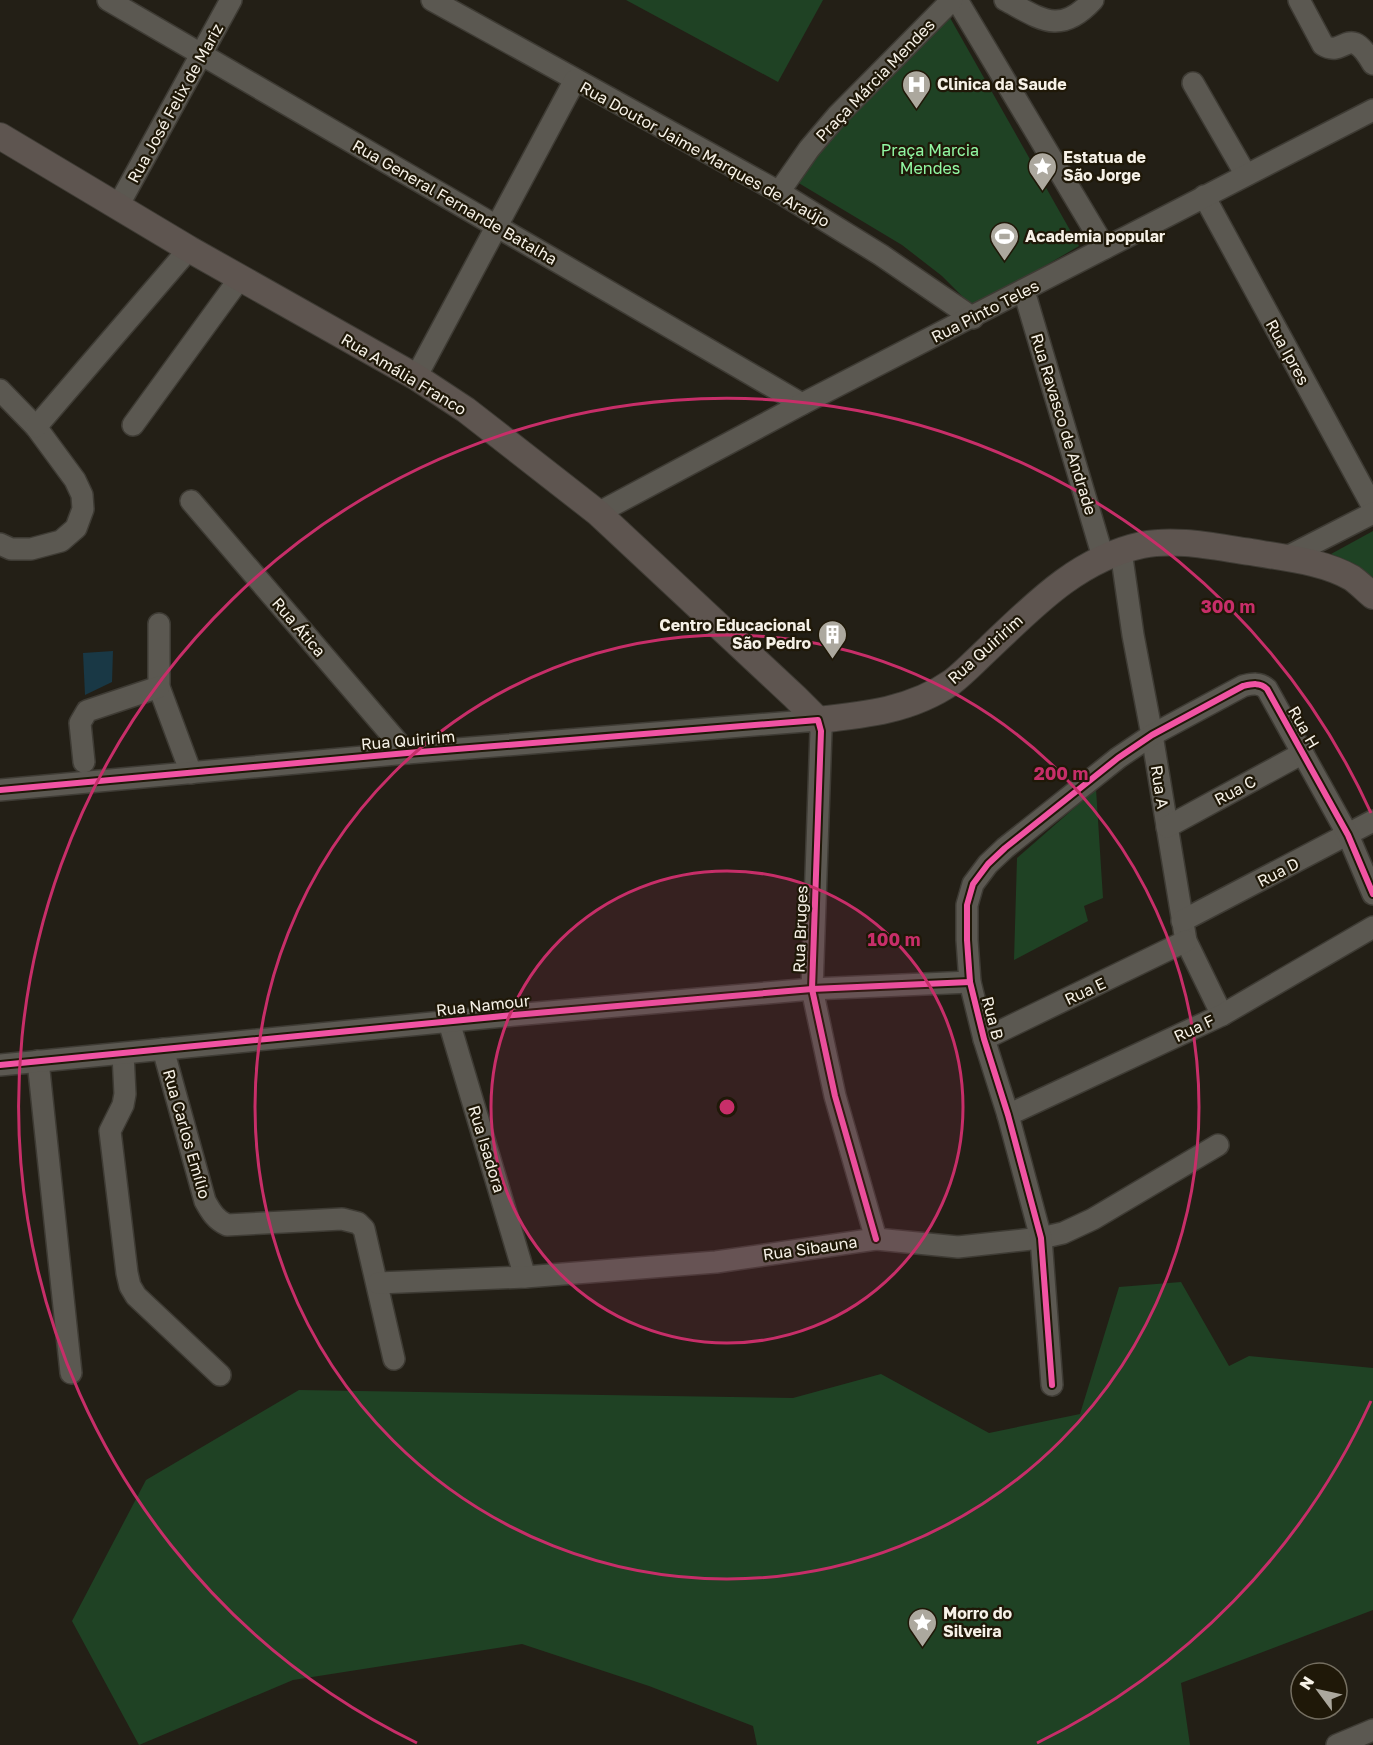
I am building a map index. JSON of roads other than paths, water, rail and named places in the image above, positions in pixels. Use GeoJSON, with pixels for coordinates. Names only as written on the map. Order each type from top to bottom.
{"type":"FeatureCollection","features":[{"type":"Feature","properties":{"kind":"main road","name":"Rua Amália Franco"},"geometry":{"type":"LineString","coordinates":[[0,136],[189,249],[416,377],[466,410],[598,513],[818,720]]}},
{"type":"Feature","properties":{"kind":"main road","name":"Rua Quiririm"},"geometry":{"type":"LineString","coordinates":[[818,720],[869,715],[908,704],[929,694],[952,681],[1056,586],[1112,554],[1143,545],[1197,544],[1285,558],[1334,570],[1353,579],[1373,596]]}},
{"type":"Feature","properties":{"kind":"street","name":"Rua General Fernande Batalha"},"geometry":{"type":"LineString","coordinates":[[108,0],[802,404]]}},
{"type":"Feature","properties":{"kind":"street","name":"Rua José Felix de Mariz"},"geometry":{"type":"LineString","coordinates":[[118,206],[231,0]]}},
{"type":"Feature","properties":{"kind":"street","name":"Rua Doutor Jaime Marques de Araújo"},"geometry":{"type":"LineString","coordinates":[[432,0],[779,192],[881,255],[973,318]]}},
{"type":"Feature","properties":{"kind":"street"},"geometry":{"type":"LineString","coordinates":[[955,0],[1105,248]]}},
{"type":"Feature","properties":{"kind":"street","name":"Praça Márcia Mendes"},"geometry":{"type":"LineString","coordinates":[[779,192],[809,149],[837,116],[955,0]]}},
{"type":"Feature","properties":{"kind":"street"},"geometry":{"type":"LineString","coordinates":[[1005,0],[1041,19],[1054,22],[1069,19],[1087,4]]}},
{"type":"Feature","properties":{"kind":"street"},"geometry":{"type":"LineString","coordinates":[[1299,0],[1323,45],[1332,48],[1357,43],[1365,50],[1373,64]]}},
{"type":"Feature","properties":{"kind":"street"},"geometry":{"type":"LineString","coordinates":[[416,377],[575,80]]}},
{"type":"Feature","properties":{"kind":"street"},"geometry":{"type":"LineString","coordinates":[[1193,83],[1246,175]]}},
{"type":"Feature","properties":{"kind":"street","name":"Rua Pinto Teles"},"geometry":{"type":"LineString","coordinates":[[598,513],[802,404],[973,318],[1373,110]]}},
{"type":"Feature","properties":{"kind":"street","name":"Rua Ipres"},"geometry":{"type":"LineString","coordinates":[[1204,196],[1373,507]]}},
{"type":"Feature","properties":{"kind":"street"},"geometry":{"type":"LineString","coordinates":[[36,427],[189,249]]}},
{"type":"Feature","properties":{"kind":"street"},"geometry":{"type":"LineString","coordinates":[[133,425],[240,278]]}},
{"type":"Feature","properties":{"kind":"street","name":"Rua Ravasco de Andrade"},"geometry":{"type":"LineString","coordinates":[[1024,291],[1112,554]]}},
{"type":"Feature","properties":{"kind":"street"},"geometry":{"type":"LineString","coordinates":[[0,390],[36,427],[75,480],[82,495],[83,508],[76,528],[61,541],[31,549],[11,549],[0,544]]}},
{"type":"Feature","properties":{"kind":"street","name":"Rua Ática"},"geometry":{"type":"LineString","coordinates":[[191,501],[407,753]]}},
{"type":"Feature","properties":{"kind":"street"},"geometry":{"type":"LineString","coordinates":[[1285,558],[1373,513]]}},
{"type":"Feature","properties":{"kind":"street","name":"Rua A"},"geometry":{"type":"LineString","coordinates":[[1112,554],[1133,635],[1184,931],[1222,1015]]}},
{"type":"Feature","properties":{"kind":"street"},"geometry":{"type":"LineString","coordinates":[[159,624],[159,687],[191,773]]}},
{"type":"Feature","properties":{"kind":"street","name":"Rua H"},"geometry":{"type":"LineString","coordinates":[[1152,735],[1243,686],[1263,685],[1348,835],[1373,894]]}},
{"type":"Feature","properties":{"kind":"street"},"geometry":{"type":"LineString","coordinates":[[84,762],[80,723],[87,711],[159,687]]}},
{"type":"Feature","properties":{"kind":"street","name":"Rua Quiririm"},"geometry":{"type":"LineString","coordinates":[[0,790],[407,753],[818,720]]}},
{"type":"Feature","properties":{"kind":"street","name":"Rua Bruges"},"geometry":{"type":"LineString","coordinates":[[818,720],[821,731],[812,989],[834,1096],[876,1239]]}},
{"type":"Feature","properties":{"kind":"street","name":"Rua B"},"geometry":{"type":"LineString","coordinates":[[1052,1385],[1041,1238],[970,982],[967,905],[973,884],[988,864],[1118,758],[1152,735]]}},
{"type":"Feature","properties":{"kind":"street","name":"Rua C"},"geometry":{"type":"LineString","coordinates":[[1167,827],[1303,753]]}},
{"type":"Feature","properties":{"kind":"street","name":"Rua D"},"geometry":{"type":"LineString","coordinates":[[1184,931],[1373,821]]}},
{"type":"Feature","properties":{"kind":"street","name":"Rua F"},"geometry":{"type":"LineString","coordinates":[[1008,1115],[1222,1015],[1373,927]]}},
{"type":"Feature","properties":{"kind":"street","name":"Rua E"},"geometry":{"type":"LineString","coordinates":[[984,1039],[1184,931]]}},
{"type":"Feature","properties":{"kind":"street","name":"Rua Namour"},"geometry":{"type":"LineString","coordinates":[[0,1065],[812,989],[970,982]]}},
{"type":"Feature","properties":{"kind":"street","name":"Rua Isadora"},"geometry":{"type":"LineString","coordinates":[[449,1022],[525,1277]]}},
{"type":"Feature","properties":{"kind":"street","name":"Rua Carlos Emílio"},"geometry":{"type":"LineString","coordinates":[[163,1049],[205,1201],[219,1221],[227,1225],[342,1219],[358,1223],[364,1229],[394,1359]]}},
{"type":"Feature","properties":{"kind":"street"},"geometry":{"type":"LineString","coordinates":[[123,1054],[125,1094],[123,1105],[110,1131],[130,1286],[150,1311],[220,1375]]}},
{"type":"Feature","properties":{"kind":"street"},"geometry":{"type":"LineString","coordinates":[[38,1061],[71,1373]]}},
{"type":"Feature","properties":{"kind":"street","name":"Rua Sibauna"},"geometry":{"type":"LineString","coordinates":[[378,1283],[525,1277],[716,1262],[876,1239],[958,1247],[1041,1238],[1063,1233],[1093,1219],[1218,1145]]}},
{"type":"Feature","properties":{"kind":"street"},"geometry":{"type":"LineString","coordinates":[[1337,1745],[1373,1730]]}},
{"type":"Feature","properties":{"kind":"water"},"geometry":{"type":"Polygon","coordinates":[[[113,651],[112,682],[85,695],[83,653],[113,651]]]}},
{"type":"Feature","properties":{"kind":"place","name":"Clinica da Saude"},"geometry":{"type":"Point","coordinates":[916,110]}},
{"type":"Feature","properties":{"kind":"place","name":"Estatua de São Jorge"},"geometry":{"type":"Point","coordinates":[1042,192]}},
{"type":"Feature","properties":{"kind":"place","name":"Academia popular"},"geometry":{"type":"Point","coordinates":[1004,262]}},
{"type":"Feature","properties":{"kind":"place","name":"Centro Educacional São Pedro"},"geometry":{"type":"Point","coordinates":[832,660]}},
{"type":"Feature","properties":{"kind":"place","name":"Morro do Silveira"},"geometry":{"type":"Point","coordinates":[922,1648]}},
{"type":"Feature","properties":{"kind":"park label","name":"Praça Marcia Mendes"},"geometry":{"type":"Point","coordinates":[930,159]}}]}
